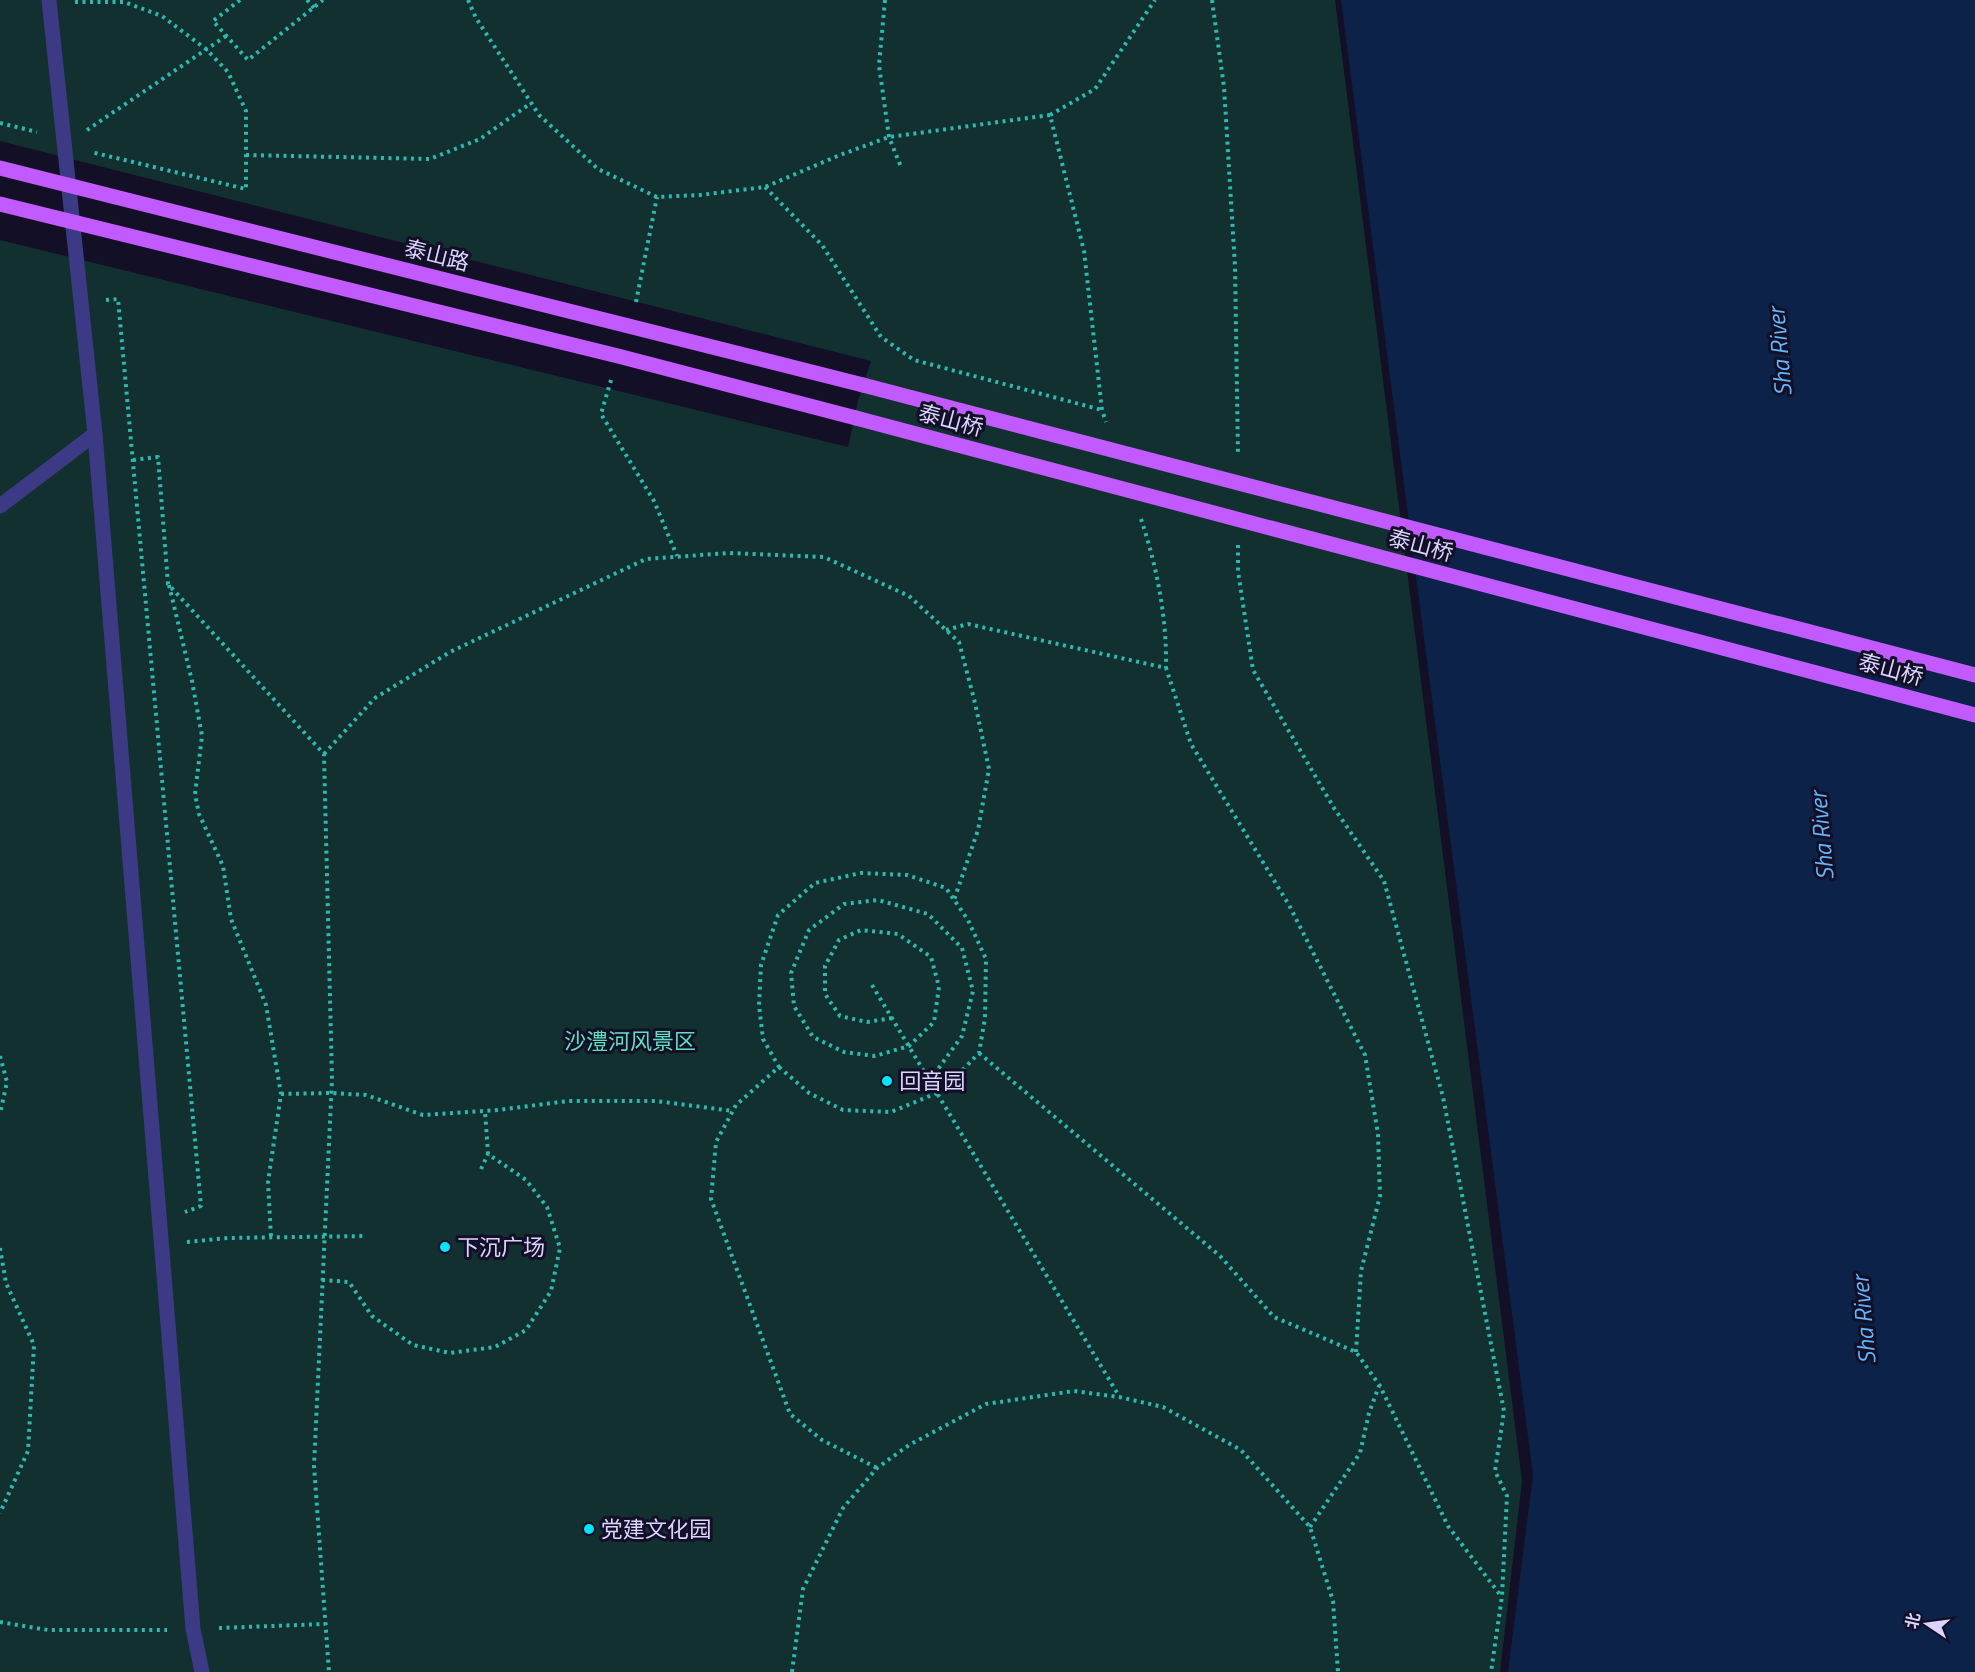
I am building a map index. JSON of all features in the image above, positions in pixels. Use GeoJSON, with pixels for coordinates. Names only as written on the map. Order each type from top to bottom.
{"type":"FeatureCollection","features":[{"type":"Feature","properties":{"kind":"main road","name":"泰山路"},"geometry":{"type":"LineString","coordinates":[[0,168],[863,385]]}},
{"type":"Feature","properties":{"kind":"main road"},"geometry":{"type":"LineString","coordinates":[[0,204],[618,356]]}},
{"type":"Feature","properties":{"kind":"main road","name":"泰山桥"},"geometry":{"type":"LineString","coordinates":[[618,356],[1975,715]]}},
{"type":"Feature","properties":{"kind":"main road","name":"泰山桥"},"geometry":{"type":"LineString","coordinates":[[863,385],[1975,675]]}},
{"type":"Feature","properties":{"kind":"street"},"geometry":{"type":"LineString","coordinates":[[49,1],[95,434],[193,1629],[202,1672]]}},
{"type":"Feature","properties":{"kind":"street"},"geometry":{"type":"LineString","coordinates":[[0,506],[95,434]]}},
{"type":"Feature","properties":{"kind":"path"},"geometry":{"type":"LineString","coordinates":[[240,0],[213,21],[248,60],[323,0]]}},
{"type":"Feature","properties":{"kind":"path"},"geometry":{"type":"LineString","coordinates":[[307,0],[314,8]]}},
{"type":"Feature","properties":{"kind":"path"},"geometry":{"type":"LineString","coordinates":[[468,0],[476,18],[539,115],[598,169],[657,197],[700,195],[765,187],[889,137],[1050,115],[1095,89],[1155,0]]}},
{"type":"Feature","properties":{"kind":"path"},"geometry":{"type":"LineString","coordinates":[[885,0],[879,65],[889,137],[901,167]]}},
{"type":"Feature","properties":{"kind":"path"},"geometry":{"type":"LineString","coordinates":[[1212,0],[1224,87],[1235,266],[1238,466]]}},
{"type":"Feature","properties":{"kind":"path"},"geometry":{"type":"LineString","coordinates":[[0,123],[246,189],[246,111],[228,72],[206,49],[162,16],[134,3],[49,1]]}},
{"type":"Feature","properties":{"kind":"path"},"geometry":{"type":"LineString","coordinates":[[63,141],[226,36]]}},
{"type":"Feature","properties":{"kind":"path"},"geometry":{"type":"LineString","coordinates":[[246,155],[430,159],[480,139],[531,103]]}},
{"type":"Feature","properties":{"kind":"path"},"geometry":{"type":"LineString","coordinates":[[1050,115],[1084,251],[1102,410],[1110,432]]}},
{"type":"Feature","properties":{"kind":"path"},"geometry":{"type":"LineString","coordinates":[[765,187],[822,245],[881,337],[914,360],[1102,410]]}},
{"type":"Feature","properties":{"kind":"path"},"geometry":{"type":"LineString","coordinates":[[640,281],[657,197]]}},
{"type":"Feature","properties":{"kind":"path"},"geometry":{"type":"LineString","coordinates":[[82,304],[118,298],[201,1206],[160,1223]]}},
{"type":"Feature","properties":{"kind":"path"},"geometry":{"type":"LineString","coordinates":[[618,356],[601,414],[654,501],[677,556]]}},
{"type":"Feature","properties":{"kind":"path"},"geometry":{"type":"LineString","coordinates":[[133,460],[158,457],[168,584],[192,681],[202,736],[195,794],[199,814],[223,866],[231,919],[267,1005],[281,1094],[268,1182],[271,1237]]}},
{"type":"Feature","properties":{"kind":"path"},"geometry":{"type":"LineString","coordinates":[[1137,509],[1152,552],[1166,638],[1166,668],[1191,744],[1289,904],[1365,1055],[1378,1134],[1380,1196],[1361,1271],[1356,1352]]}},
{"type":"Feature","properties":{"kind":"path"},"geometry":{"type":"LineString","coordinates":[[1238,536],[1238,571],[1253,670],[1334,808],[1384,881],[1443,1097],[1504,1411],[1495,1471],[1507,1496],[1502,1596],[1491,1672]]}},
{"type":"Feature","properties":{"kind":"path"},"geometry":{"type":"LineString","coordinates":[[324,754],[375,698],[450,652],[646,559],[729,553],[824,558],[909,596],[958,642],[975,703],[989,769],[978,830],[954,900]]}},
{"type":"Feature","properties":{"kind":"path"},"geometry":{"type":"LineString","coordinates":[[168,584],[324,754],[332,1079],[314,1466],[329,1672]]}},
{"type":"Feature","properties":{"kind":"path"},"geometry":{"type":"LineString","coordinates":[[946,630],[968,624],[1166,668]]}},
{"type":"Feature","properties":{"kind":"path"},"geometry":{"type":"LineString","coordinates":[[861,873],[907,875],[946,888],[954,900],[968,920],[987,959],[985,1018],[979,1053],[937,1093],[891,1112],[843,1110],[809,1093],[779,1066],[763,1039],[759,1005],[761,965],[778,915],[815,883],[861,873]]}},
{"type":"Feature","properties":{"kind":"path"},"geometry":{"type":"LineString","coordinates":[[892,1018],[867,1022],[840,1016],[825,994],[825,966],[839,940],[861,930],[898,934],[930,957],[939,987],[934,1022],[909,1046],[875,1056],[843,1052],[813,1037],[794,1006],[791,973],[809,930],[844,904],[878,900],[928,914],[963,948],[973,991],[965,1025],[962,1036],[930,1080]]}},
{"type":"Feature","properties":{"kind":"path"},"geometry":{"type":"LineString","coordinates":[[872,985],[1119,1397]]}},
{"type":"Feature","properties":{"kind":"path"},"geometry":{"type":"LineString","coordinates":[[979,1053],[1220,1256],[1274,1317],[1356,1352],[1380,1386],[1448,1526],[1502,1596]]}},
{"type":"Feature","properties":{"kind":"path"},"geometry":{"type":"LineString","coordinates":[[0,1056],[7,1082],[0,1114]]}},
{"type":"Feature","properties":{"kind":"path"},"geometry":{"type":"LineString","coordinates":[[779,1066],[736,1105],[716,1142],[711,1199],[790,1414],[822,1440],[877,1468]]}},
{"type":"Feature","properties":{"kind":"path"},"geometry":{"type":"LineString","coordinates":[[281,1094],[366,1095],[423,1115],[486,1111],[568,1101],[656,1101],[733,1111]]}},
{"type":"Feature","properties":{"kind":"path"},"geometry":{"type":"LineString","coordinates":[[481,1169],[488,1154],[486,1111]]}},
{"type":"Feature","properties":{"kind":"path"},"geometry":{"type":"LineString","coordinates":[[322,1280],[349,1282],[372,1316],[413,1345],[450,1353],[495,1347],[526,1329],[551,1291],[560,1248],[547,1207],[526,1180],[488,1154]]}},
{"type":"Feature","properties":{"kind":"path"},"geometry":{"type":"LineString","coordinates":[[161,1245],[228,1238],[366,1236]]}},
{"type":"Feature","properties":{"kind":"path"},"geometry":{"type":"LineString","coordinates":[[0,1248],[6,1282],[34,1345],[28,1450],[0,1513]]}},
{"type":"Feature","properties":{"kind":"path"},"geometry":{"type":"LineString","coordinates":[[1310,1527],[1360,1453],[1369,1413],[1380,1386]]}},
{"type":"Feature","properties":{"kind":"path"},"geometry":{"type":"LineString","coordinates":[[792,1672],[803,1589],[843,1508],[877,1468],[909,1445],[986,1404],[1074,1391],[1119,1397],[1163,1407],[1241,1450],[1310,1527],[1333,1601],[1338,1672]]}},
{"type":"Feature","properties":{"kind":"path"},"geometry":{"type":"LineString","coordinates":[[0,1623],[48,1630],[193,1629],[326,1624]]}},
{"type":"Feature","properties":{"kind":"green space","name":"沙澧河风景区"},"geometry":{"type":"Polygon","coordinates":[[[0,0],[1335,0],[1522,1481],[1500,1672],[0,1672],[0,240],[848,447],[858,401],[871,361],[0,141],[0,0]]]}},
{"type":"Feature","properties":{"kind":"water","name":"Sha River"},"geometry":{"type":"Polygon","coordinates":[[[1341,0],[1975,0],[1975,1672],[1508,1672],[1533,1475],[1341,0]]]}},
{"type":"Feature","properties":{"kind":"place","name":"回音园"},"geometry":{"type":"Point","coordinates":[887,1081]}},
{"type":"Feature","properties":{"kind":"place","name":"下沉广场"},"geometry":{"type":"Point","coordinates":[445,1247]}},
{"type":"Feature","properties":{"kind":"place","name":"党建文化园"},"geometry":{"type":"Point","coordinates":[589,1529]}}]}
